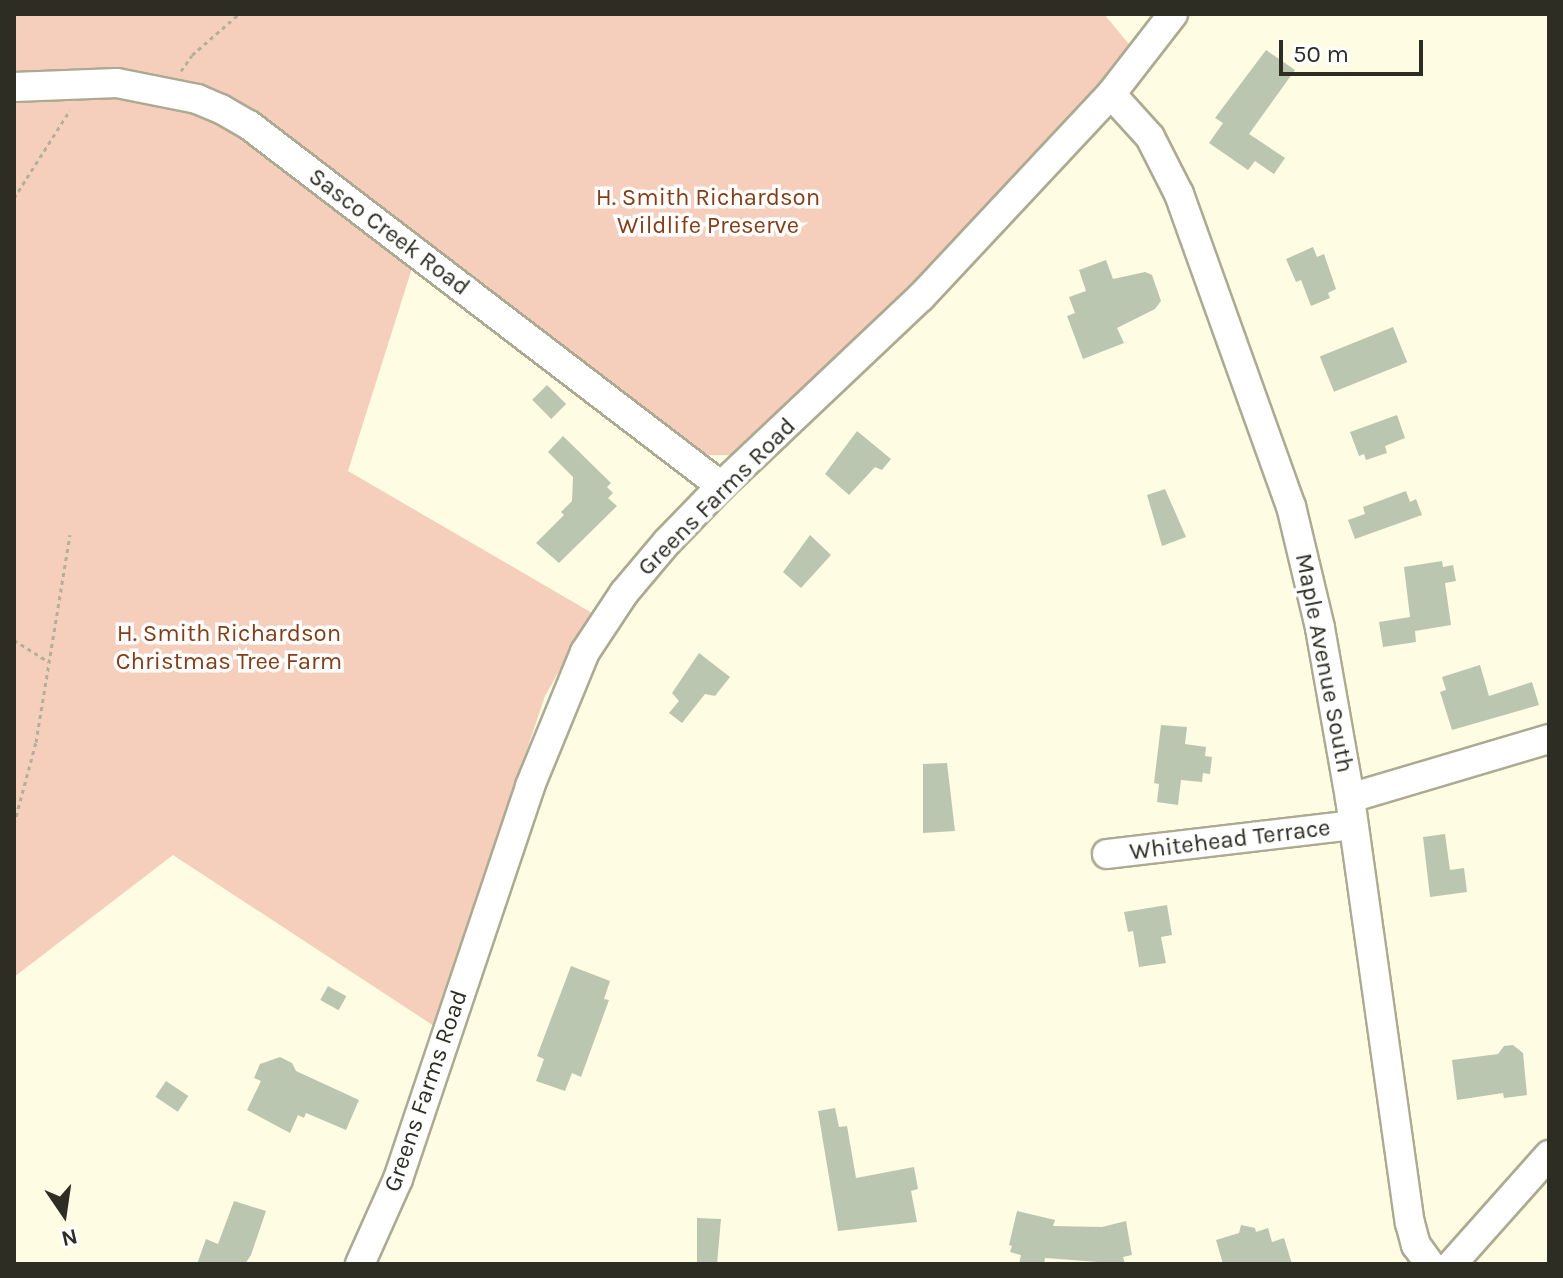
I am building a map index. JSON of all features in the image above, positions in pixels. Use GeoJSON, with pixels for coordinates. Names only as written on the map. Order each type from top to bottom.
{"type":"FeatureCollection","features":[{"type":"Feature","properties":{"kind":"street","name":"Greens Farms Road"},"geometry":{"type":"LineString","coordinates":[[360,1264],[398,1179],[530,786],[585,652],[624,593],[721,486],[921,297],[1111,94],[1153,44],[1173,14]]}},
{"type":"Feature","properties":{"kind":"street","name":"Sasco Creek Road"},"geometry":{"type":"LineString","coordinates":[[14,87],[117,83],[175,94],[221,109],[249,125],[721,486]]}},
{"type":"Feature","properties":{"kind":"street","name":"Maple Avenue South"},"geometry":{"type":"LineString","coordinates":[[1111,94],[1150,137],[1165,162],[1291,506],[1320,628],[1352,812],[1410,1223],[1416,1245],[1430,1264]]}},
{"type":"Feature","properties":{"kind":"street","name":"Whitehead Terrace"},"geometry":{"type":"LineString","coordinates":[[1107,854],[1352,812],[1549,739]]}},
{"type":"Feature","properties":{"kind":"street"},"geometry":{"type":"LineString","coordinates":[[1452,1264],[1549,1155]]}},
{"type":"Feature","properties":{"kind":"path"},"geometry":{"type":"LineString","coordinates":[[175,94],[183,65],[239,14]]}},
{"type":"Feature","properties":{"kind":"path"},"geometry":{"type":"LineString","coordinates":[[14,198],[87,83]]}},
{"type":"Feature","properties":{"kind":"path"},"geometry":{"type":"LineString","coordinates":[[14,824],[36,742],[70,535]]}},
{"type":"Feature","properties":{"kind":"path"},"geometry":{"type":"LineString","coordinates":[[14,640],[49,662]]}},
{"type":"Feature","properties":{"kind":"green space","name":"H. Smith Richardson Wildlife Preserve"},"geometry":{"type":"Polygon","coordinates":[[[14,14],[1104,14],[1133,49],[915,287],[739,455],[708,455],[682,442],[335,177],[127,71],[79,68],[14,72],[14,14]]]}},
{"type":"Feature","properties":{"kind":"green space","name":"H. Smith Richardson Christmas Tree Farm"},"geometry":{"type":"Polygon","coordinates":[[[106,94],[141,96],[227,121],[413,265],[348,471],[592,613],[545,696],[434,1026],[173,855],[14,977],[14,102],[106,94]]]}},
{"type":"Feature","properties":{"kind":"building"},"geometry":{"type":"Polygon","coordinates":[[[1266,50],[1295,70],[1249,134],[1285,158],[1274,174],[1255,161],[1248,170],[1209,143],[1223,123],[1215,118],[1266,50]]]}},
{"type":"Feature","properties":{"kind":"building"},"geometry":{"type":"Polygon","coordinates":[[[1313,247],[1317,257],[1324,254],[1336,289],[1328,293],[1330,298],[1311,306],[1301,280],[1296,282],[1286,259],[1313,247]]]}},
{"type":"Feature","properties":{"kind":"building"},"geometry":{"type":"Polygon","coordinates":[[[1106,260],[1113,279],[1145,272],[1152,275],[1161,301],[1155,309],[1117,328],[1124,343],[1083,359],[1067,316],[1075,313],[1069,297],[1086,291],[1079,270],[1106,260]]]}},
{"type":"Feature","properties":{"kind":"building"},"geometry":{"type":"Polygon","coordinates":[[[1393,327],[1407,362],[1334,392],[1320,357],[1393,327]]]}},
{"type":"Feature","properties":{"kind":"building"},"geometry":{"type":"Polygon","coordinates":[[[547,385],[566,404],[551,419],[532,400],[547,385]]]}},
{"type":"Feature","properties":{"kind":"building"},"geometry":{"type":"Polygon","coordinates":[[[1397,415],[1405,438],[1385,446],[1387,453],[1366,460],[1364,454],[1359,456],[1350,432],[1397,415]]]}},
{"type":"Feature","properties":{"kind":"building"},"geometry":{"type":"Polygon","coordinates":[[[857,431],[891,459],[882,470],[875,467],[849,495],[825,474],[857,431]]]}},
{"type":"Feature","properties":{"kind":"building"},"geometry":{"type":"Polygon","coordinates":[[[563,436],[611,483],[607,487],[613,493],[608,498],[617,506],[559,563],[536,543],[564,515],[561,512],[572,501],[573,477],[548,452],[563,436]]]}},
{"type":"Feature","properties":{"kind":"building"},"geometry":{"type":"Polygon","coordinates":[[[1165,489],[1186,537],[1162,546],[1147,495],[1165,489]]]}},
{"type":"Feature","properties":{"kind":"building"},"geometry":{"type":"Polygon","coordinates":[[[1406,491],[1410,502],[1416,499],[1422,515],[1355,539],[1348,520],[1365,514],[1363,507],[1406,491]]]}},
{"type":"Feature","properties":{"kind":"building"},"geometry":{"type":"Polygon","coordinates":[[[810,535],[831,555],[801,588],[783,572],[810,535]]]}},
{"type":"Feature","properties":{"kind":"building"},"geometry":{"type":"Polygon","coordinates":[[[1442,561],[1443,567],[1453,565],[1456,581],[1445,583],[1451,625],[1415,631],[1416,642],[1383,647],[1379,622],[1410,617],[1404,567],[1442,561]]]}},
{"type":"Feature","properties":{"kind":"building"},"geometry":{"type":"Polygon","coordinates":[[[699,653],[730,677],[715,696],[705,694],[682,723],[669,713],[679,701],[672,693],[699,653]]]}},
{"type":"Feature","properties":{"kind":"building"},"geometry":{"type":"Polygon","coordinates":[[[1480,665],[1489,696],[1532,682],[1539,705],[1452,730],[1440,692],[1446,690],[1442,677],[1480,665]]]}},
{"type":"Feature","properties":{"kind":"building"},"geometry":{"type":"Polygon","coordinates":[[[1161,725],[1187,727],[1185,744],[1206,747],[1205,756],[1212,757],[1210,774],[1203,773],[1202,782],[1181,780],[1178,805],[1157,802],[1159,784],[1154,783],[1161,725]]]}},
{"type":"Feature","properties":{"kind":"building"},"geometry":{"type":"Polygon","coordinates":[[[947,763],[955,831],[923,833],[923,764],[947,763]]]}},
{"type":"Feature","properties":{"kind":"building"},"geometry":{"type":"Polygon","coordinates":[[[1445,834],[1450,870],[1464,868],[1467,892],[1430,897],[1423,837],[1445,834]]]}},
{"type":"Feature","properties":{"kind":"building"},"geometry":{"type":"Polygon","coordinates":[[[1167,905],[1172,935],[1161,937],[1166,963],[1139,967],[1133,931],[1128,932],[1124,912],[1167,905]]]}},
{"type":"Feature","properties":{"kind":"building"},"geometry":{"type":"Polygon","coordinates":[[[571,966],[610,981],[604,999],[609,1000],[581,1077],[572,1073],[565,1091],[536,1081],[544,1059],[537,1056],[571,966]]]}},
{"type":"Feature","properties":{"kind":"building"},"geometry":{"type":"Polygon","coordinates":[[[328,986],[346,996],[339,1010],[320,1000],[328,986]]]}},
{"type":"Feature","properties":{"kind":"building"},"geometry":{"type":"Polygon","coordinates":[[[1513,1045],[1523,1053],[1527,1095],[1504,1098],[1503,1093],[1457,1100],[1452,1060],[1498,1054],[1504,1046],[1513,1045]]]}},
{"type":"Feature","properties":{"kind":"building"},"geometry":{"type":"Polygon","coordinates":[[[280,1057],[292,1063],[296,1071],[359,1100],[346,1130],[306,1113],[304,1118],[298,1115],[290,1133],[247,1110],[261,1081],[254,1078],[260,1064],[280,1057]]]}},
{"type":"Feature","properties":{"kind":"building"},"geometry":{"type":"Polygon","coordinates":[[[166,1081],[188,1096],[178,1112],[155,1097],[166,1081]]]}},
{"type":"Feature","properties":{"kind":"building"},"geometry":{"type":"Polygon","coordinates":[[[835,1108],[839,1127],[847,1126],[856,1178],[914,1167],[918,1189],[911,1191],[917,1222],[838,1231],[818,1111],[835,1108]]]}},
{"type":"Feature","properties":{"kind":"building"},"geometry":{"type":"Polygon","coordinates":[[[234,1201],[266,1211],[251,1255],[245,1264],[197,1264],[206,1239],[218,1244],[234,1201]]]}},
{"type":"Feature","properties":{"kind":"building"},"geometry":{"type":"Polygon","coordinates":[[[1017,1211],[1055,1220],[1053,1226],[1102,1227],[1126,1221],[1132,1255],[1123,1257],[1125,1264],[1045,1258],[1044,1264],[1019,1264],[1021,1255],[1010,1252],[1012,1246],[1009,1245],[1017,1211]]]}},
{"type":"Feature","properties":{"kind":"building"},"geometry":{"type":"Polygon","coordinates":[[[697,1218],[721,1219],[717,1264],[697,1264],[697,1218]]]}},
{"type":"Feature","properties":{"kind":"building"},"geometry":{"type":"Polygon","coordinates":[[[1241,1225],[1255,1228],[1256,1232],[1268,1228],[1272,1242],[1284,1238],[1292,1264],[1223,1264],[1216,1240],[1239,1233],[1241,1225]]]}}]}
